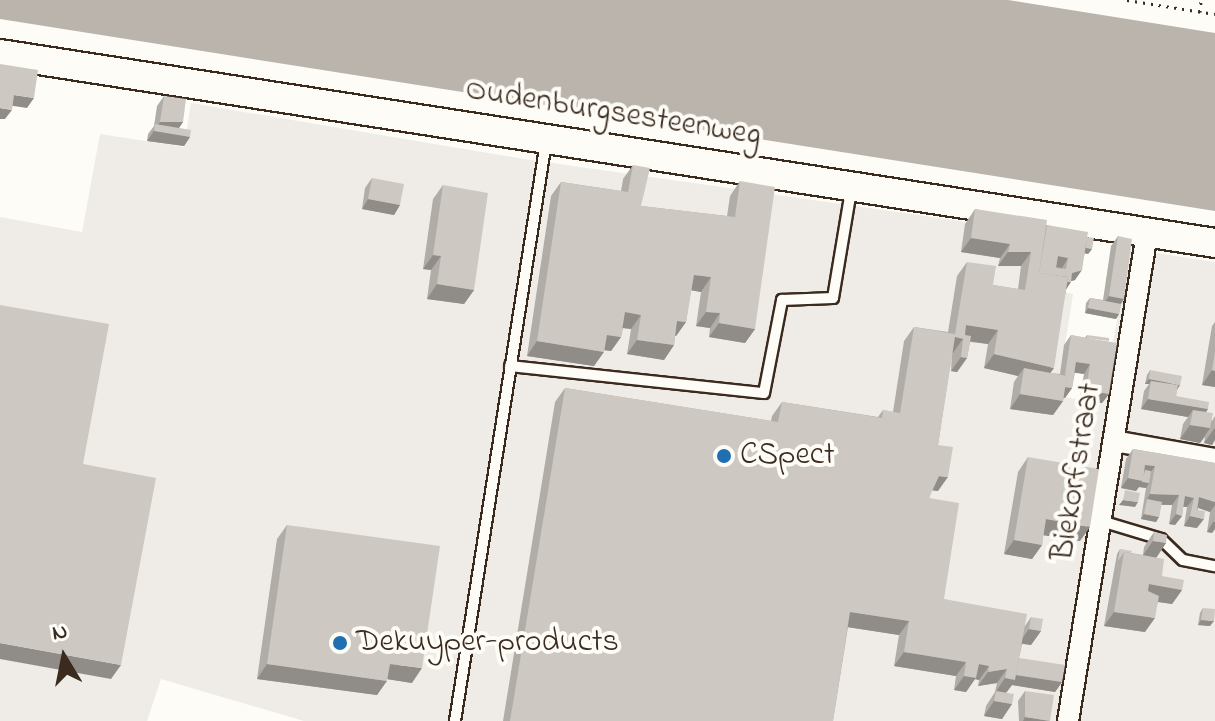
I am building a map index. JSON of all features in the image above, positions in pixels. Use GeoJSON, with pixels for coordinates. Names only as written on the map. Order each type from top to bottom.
{"type":"FeatureCollection","features":[{"type":"Feature","properties":{"kind":"street","name":"Oudenburgsesteenweg"},"geometry":{"type":"LineString","coordinates":[[0,54],[1215,243]]}},
{"type":"Feature","properties":{"kind":"street","name":"Biekorfstraat"},"geometry":{"type":"LineString","coordinates":[[1068,721],[1147,233]]}},
{"type":"Feature","properties":{"kind":"street"},"geometry":{"type":"LineString","coordinates":[[1114,441],[1215,459]]}},
{"type":"Feature","properties":{"kind":"lane"},"geometry":{"type":"LineString","coordinates":[[455,721],[547,137]]}},
{"type":"Feature","properties":{"kind":"lane"},"geometry":{"type":"LineString","coordinates":[[510,366],[764,393],[782,300],[833,298],[851,186]]}},
{"type":"Feature","properties":{"kind":"lane"},"geometry":{"type":"LineString","coordinates":[[1101,521],[1161,539],[1183,560],[1215,566]]}},
{"type":"Feature","properties":{"kind":"path"},"geometry":{"type":"LineString","coordinates":[[1127,0],[1215,14]]}},
{"type":"Feature","properties":{"kind":"path"},"geometry":{"type":"LineString","coordinates":[[1200,12],[1201,0]]}},
{"type":"Feature","properties":{"kind":"shaded area"},"geometry":{"type":"Polygon","coordinates":[[[0,0],[1008,0],[1215,33],[1215,211],[0,19],[0,0]]]}},
{"type":"Feature","properties":{"kind":"shaded area"},"geometry":{"type":"Polygon","coordinates":[[[191,103],[524,159],[1038,232],[1064,292],[1073,294],[1057,396],[1102,403],[1130,249],[1215,262],[1215,721],[304,721],[161,679],[147,721],[0,721],[0,217],[82,232],[100,134],[184,147],[191,103]]]}},
{"type":"Feature","properties":{"kind":"building"},"geometry":{"type":"Polygon","coordinates":[[[0,64],[38,70],[34,98],[14,95],[12,110],[0,108],[0,64]]]}},
{"type":"Feature","properties":{"kind":"building"},"geometry":{"type":"Polygon","coordinates":[[[164,96],[186,99],[183,122],[160,122],[164,96]]]}},
{"type":"Feature","properties":{"kind":"building"},"geometry":{"type":"Polygon","coordinates":[[[155,124],[191,130],[190,137],[154,131],[155,124]]]}},
{"type":"Feature","properties":{"kind":"building"},"geometry":{"type":"Polygon","coordinates":[[[633,165],[650,168],[641,206],[735,217],[740,181],[775,187],[755,329],[719,323],[720,313],[706,312],[711,277],[694,275],[686,322],[677,321],[674,345],[637,340],[641,315],[625,312],[621,337],[607,335],[604,352],[537,341],[561,182],[628,192],[633,165]]]}},
{"type":"Feature","properties":{"kind":"building"},"geometry":{"type":"Polygon","coordinates":[[[372,178],[404,184],[400,205],[368,199],[372,178]]]}},
{"type":"Feature","properties":{"kind":"building"},"geometry":{"type":"Polygon","coordinates":[[[443,185],[488,193],[474,290],[437,284],[441,256],[433,255],[443,185]]]}},
{"type":"Feature","properties":{"kind":"building"},"geometry":{"type":"Polygon","coordinates":[[[975,209],[1047,220],[1039,273],[1068,277],[1054,368],[994,354],[998,330],[966,325],[965,335],[971,336],[967,358],[961,357],[963,339],[955,337],[938,445],[953,447],[948,477],[939,476],[929,498],[959,503],[944,599],[1027,614],[1015,680],[1005,678],[1007,669],[988,672],[989,666],[979,664],[976,678],[964,676],[966,662],[904,652],[909,621],[850,612],[833,721],[510,721],[565,388],[778,422],[782,402],[882,418],[883,410],[900,413],[914,327],[955,334],[967,262],[996,266],[993,285],[1025,290],[1031,252],[1008,252],[1010,244],[971,238],[975,209]]]}},
{"type":"Feature","properties":{"kind":"building"},"geometry":{"type":"Polygon","coordinates":[[[1047,225],[1088,232],[1082,270],[1072,273],[1071,282],[1067,282],[1068,277],[1039,273],[1047,225]],[[1058,256],[1056,268],[1066,269],[1068,258],[1058,256]]]}},
{"type":"Feature","properties":{"kind":"building"},"geometry":{"type":"Polygon","coordinates":[[[1118,236],[1132,239],[1124,299],[1109,296],[1118,236]]]}},
{"type":"Feature","properties":{"kind":"building"},"geometry":{"type":"Polygon","coordinates":[[[1087,237],[1094,238],[1092,249],[1086,248],[1087,237]]]}},
{"type":"Feature","properties":{"kind":"building"},"geometry":{"type":"Polygon","coordinates":[[[1090,298],[1121,304],[1119,314],[1088,308],[1090,298]]]}},
{"type":"Feature","properties":{"kind":"building"},"geometry":{"type":"Polygon","coordinates":[[[0,305],[109,324],[83,464],[156,478],[121,665],[0,643],[0,305]]]}},
{"type":"Feature","properties":{"kind":"building"},"geometry":{"type":"Polygon","coordinates":[[[1071,335],[1117,343],[1109,394],[1086,390],[1090,364],[1076,362],[1072,388],[1065,387],[1071,335]]]}},
{"type":"Feature","properties":{"kind":"building"},"geometry":{"type":"Polygon","coordinates":[[[1087,335],[1109,338],[1109,341],[1087,338],[1087,335]]]}},
{"type":"Feature","properties":{"kind":"building"},"geometry":{"type":"Polygon","coordinates":[[[1024,368],[1067,376],[1063,401],[1020,394],[1024,368]]]}},
{"type":"Feature","properties":{"kind":"building"},"geometry":{"type":"Polygon","coordinates":[[[1150,370],[1182,376],[1180,385],[1149,379],[1150,370]]]}},
{"type":"Feature","properties":{"kind":"building"},"geometry":{"type":"Polygon","coordinates":[[[1151,381],[1178,385],[1176,396],[1209,402],[1208,409],[1148,399],[1151,381]]]}},
{"type":"Feature","properties":{"kind":"building"},"geometry":{"type":"Polygon","coordinates":[[[1193,410],[1213,413],[1210,428],[1190,425],[1193,410]]]}},
{"type":"Feature","properties":{"kind":"building"},"geometry":{"type":"Polygon","coordinates":[[[1133,449],[1215,463],[1215,502],[1199,497],[1197,510],[1205,511],[1204,519],[1190,516],[1194,498],[1185,496],[1182,516],[1176,514],[1179,495],[1150,494],[1155,466],[1145,465],[1143,481],[1128,478],[1133,449]]]}},
{"type":"Feature","properties":{"kind":"building"},"geometry":{"type":"Polygon","coordinates":[[[1028,457],[1099,469],[1090,527],[1046,519],[1042,545],[1014,540],[1028,457]]]}},
{"type":"Feature","properties":{"kind":"building"},"geometry":{"type":"Polygon","coordinates":[[[1145,470],[1151,471],[1149,483],[1142,482],[1145,470]]]}},
{"type":"Feature","properties":{"kind":"building"},"geometry":{"type":"Polygon","coordinates":[[[1125,490],[1140,493],[1138,502],[1123,500],[1125,490]]]}},
{"type":"Feature","properties":{"kind":"building"},"geometry":{"type":"Polygon","coordinates":[[[1147,499],[1162,502],[1159,517],[1144,514],[1147,499]]]}},
{"type":"Feature","properties":{"kind":"building","name":"Dekuyper-products"},"geometry":{"type":"Polygon","coordinates":[[[287,525],[440,546],[422,668],[390,664],[387,681],[267,664],[287,525]]]}},
{"type":"Feature","properties":{"kind":"building"},"geometry":{"type":"Polygon","coordinates":[[[1154,532],[1167,535],[1166,543],[1153,541],[1154,532]]]}},
{"type":"Feature","properties":{"kind":"building"},"geometry":{"type":"Polygon","coordinates":[[[1120,549],[1132,551],[1124,552],[1118,561],[1120,549]]]}},
{"type":"Feature","properties":{"kind":"building"},"geometry":{"type":"Polygon","coordinates":[[[1124,552],[1164,559],[1162,576],[1184,580],[1182,590],[1149,584],[1148,591],[1159,596],[1155,618],[1114,612],[1124,552]]]}},
{"type":"Feature","properties":{"kind":"building"},"geometry":{"type":"Polygon","coordinates":[[[1203,608],[1215,609],[1214,621],[1201,620],[1203,608]]]}},
{"type":"Feature","properties":{"kind":"building"},"geometry":{"type":"Polygon","coordinates":[[[1031,617],[1043,619],[1041,631],[1029,629],[1031,617]]]}},
{"type":"Feature","properties":{"kind":"building"},"geometry":{"type":"Polygon","coordinates":[[[1019,658],[1065,665],[1062,682],[1016,675],[1019,658]]]}},
{"type":"Feature","properties":{"kind":"building"},"geometry":{"type":"Polygon","coordinates":[[[996,691],[1014,694],[1012,704],[994,701],[996,691]]]}},
{"type":"Feature","properties":{"kind":"building"},"geometry":{"type":"Polygon","coordinates":[[[1025,691],[1054,695],[1050,721],[1025,717],[1025,691]]]}},
{"type":"Feature","properties":{"kind":"place","name":"CSpect"},"geometry":{"type":"Point","coordinates":[724,456]}},
{"type":"Feature","properties":{"kind":"place","name":"Dekuyper-products"},"geometry":{"type":"Point","coordinates":[340,643]}}]}
